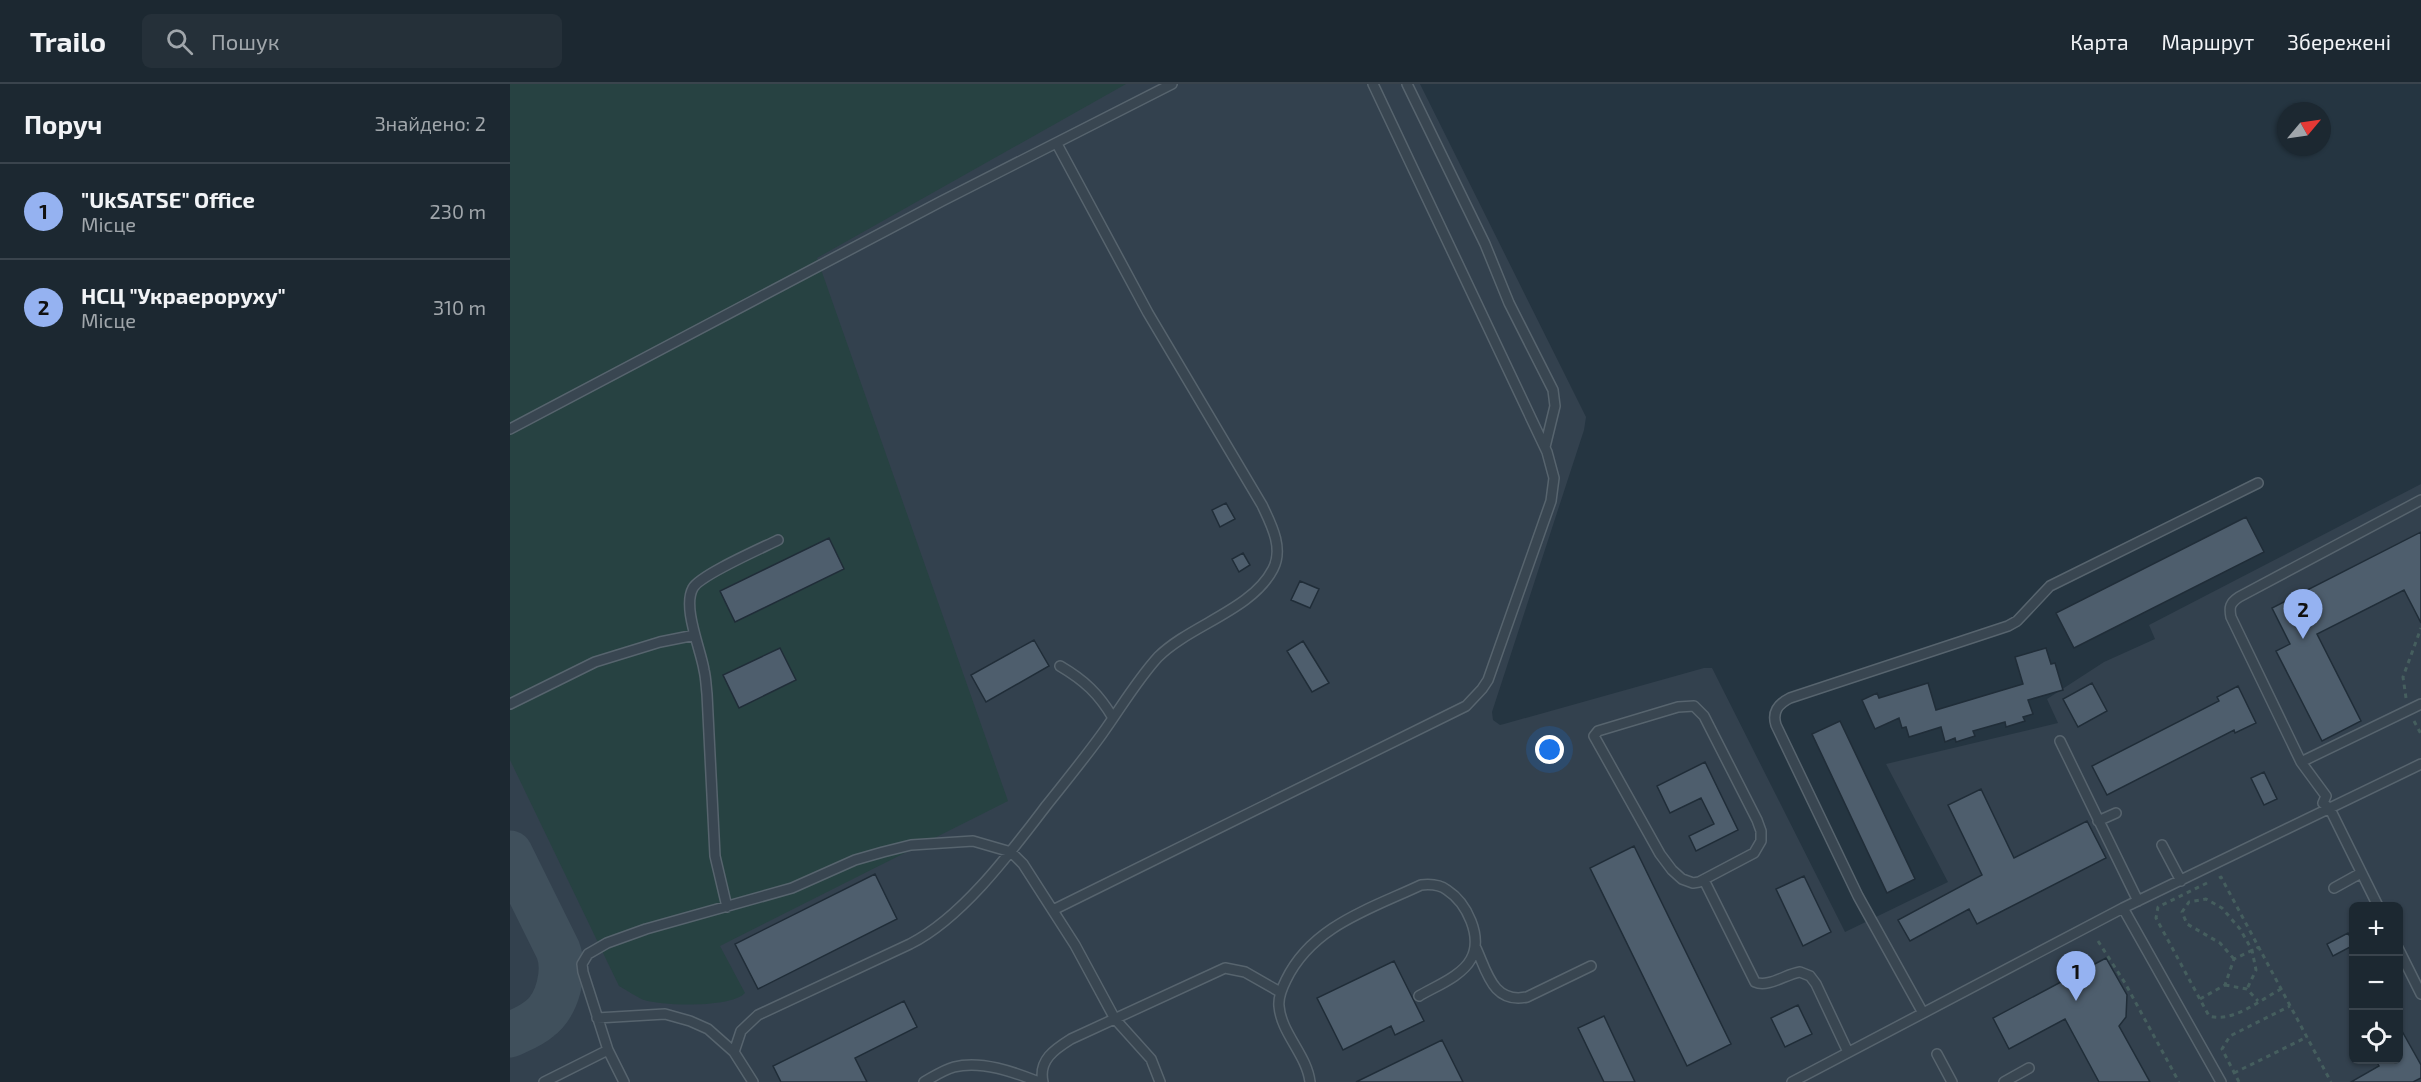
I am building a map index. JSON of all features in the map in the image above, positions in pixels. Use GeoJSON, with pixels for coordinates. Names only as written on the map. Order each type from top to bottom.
{"type":"FeatureCollection","features":[{"type":"Feature","properties":{"kind":"lane"},"geometry":{"type":"LineString","coordinates":[[510,429],[1172,84]]}},
{"type":"Feature","properties":{"kind":"lane"},"geometry":{"type":"LineString","coordinates":[[1053,910],[1466,706],[1488,680],[1551,501],[1554,478],[1545,447],[1373,84]]}},
{"type":"Feature","properties":{"kind":"lane"},"geometry":{"type":"LineString","coordinates":[[1407,84],[1485,244],[1504,293],[1552,390],[1555,406],[1545,447]]}},
{"type":"Feature","properties":{"kind":"lane"},"geometry":{"type":"LineString","coordinates":[[734,1052],[741,1031],[758,1015],[923,937],[967,899],[1011,852],[1145,674],[1172,645],[1240,602],[1265,580],[1277,558],[1274,531],[1262,505],[1148,313],[1057,144]]}},
{"type":"Feature","properties":{"kind":"lane"},"geometry":{"type":"LineString","coordinates":[[1923,1012],[1858,896],[1776,725],[1773,717],[1776,708],[1790,698],[2008,626],[2017,621],[2050,586],[2258,483]]}},
{"type":"Feature","properties":{"kind":"lane"},"geometry":{"type":"LineString","coordinates":[[2376,902],[2330,809],[2323,803],[2326,796],[2301,762],[2231,617],[2231,602],[2421,500]]}},
{"type":"Feature","properties":{"kind":"lane"},"geometry":{"type":"LineString","coordinates":[[727,907],[715,856],[706,685],[694,635],[690,599],[696,584],[778,540]]}},
{"type":"Feature","properties":{"kind":"lane"},"geometry":{"type":"LineString","coordinates":[[510,705],[595,662],[660,642],[694,635]]}},
{"type":"Feature","properties":{"kind":"lane"},"geometry":{"type":"LineString","coordinates":[[1060,666],[1095,691],[1113,718]]}},
{"type":"Feature","properties":{"kind":"lane"},"geometry":{"type":"LineString","coordinates":[[2301,762],[2421,704]]}},
{"type":"Feature","properties":{"kind":"lane"},"geometry":{"type":"LineString","coordinates":[[1694,706],[1701,712],[1761,831],[1761,841],[1754,852],[1704,880],[1689,882],[1682,879],[1660,854],[1602,753],[1594,738],[1595,733],[1678,707],[1694,706]]}},
{"type":"Feature","properties":{"kind":"lane"},"geometry":{"type":"LineString","coordinates":[[2060,741],[2138,901]]}},
{"type":"Feature","properties":{"kind":"lane"},"geometry":{"type":"LineString","coordinates":[[1792,1082],[2123,908],[2421,764]]}},
{"type":"Feature","properties":{"kind":"lane"},"geometry":{"type":"LineString","coordinates":[[2098,821],[2116,813]]}},
{"type":"Feature","properties":{"kind":"lane"},"geometry":{"type":"LineString","coordinates":[[624,1082],[608,1050],[597,1018],[582,964],[588,954],[607,943],[646,929],[792,888],[855,860],[911,845],[973,841],[1011,852],[1023,864],[1075,945],[1115,1019],[1151,1059],[1160,1082]]}},
{"type":"Feature","properties":{"kind":"lane"},"geometry":{"type":"LineString","coordinates":[[2162,845],[2181,881]]}},
{"type":"Feature","properties":{"kind":"lane"},"geometry":{"type":"LineString","coordinates":[[2334,888],[2361,873]]}},
{"type":"Feature","properties":{"kind":"lane"},"geometry":{"type":"LineString","coordinates":[[1704,880],[1755,982],[1767,983],[1800,972],[1810,976],[1848,1052]]}},
{"type":"Feature","properties":{"kind":"lane"},"geometry":{"type":"LineString","coordinates":[[1310,1082],[1282,1020],[1278,1005],[1280,992],[1298,958],[1324,932],[1421,885],[1433,884],[1446,889],[1458,899],[1469,920],[1476,948],[1489,980],[1506,996],[1516,999],[1527,997],[1591,966]]}},
{"type":"Feature","properties":{"kind":"lane"},"geometry":{"type":"LineString","coordinates":[[2123,908],[2221,1082]]}},
{"type":"Feature","properties":{"kind":"lane"},"geometry":{"type":"LineString","coordinates":[[1419,996],[1463,970],[1476,948]]}},
{"type":"Feature","properties":{"kind":"lane"},"geometry":{"type":"LineString","coordinates":[[2402,956],[2421,994]]}},
{"type":"Feature","properties":{"kind":"lane"},"geometry":{"type":"LineString","coordinates":[[924,1082],[955,1067],[968,1066],[1000,1070],[1041,1082],[1044,1062],[1054,1050],[1071,1038],[1225,968],[1245,972],[1280,992]]}},
{"type":"Feature","properties":{"kind":"lane"},"geometry":{"type":"LineString","coordinates":[[597,1018],[665,1014],[708,1029],[734,1052],[753,1082]]}},
{"type":"Feature","properties":{"kind":"lane"},"geometry":{"type":"LineString","coordinates":[[544,1082],[608,1050]]}},
{"type":"Feature","properties":{"kind":"lane"},"geometry":{"type":"LineString","coordinates":[[1937,1054],[1952,1082]]}},
{"type":"Feature","properties":{"kind":"lane"},"geometry":{"type":"LineString","coordinates":[[2004,1082],[2029,1068]]}},
{"type":"Feature","properties":{"kind":"path"},"geometry":{"type":"LineString","coordinates":[[2421,628],[2403,677],[2408,710],[2421,734]]}},
{"type":"Feature","properties":{"kind":"path"},"geometry":{"type":"LineString","coordinates":[[2281,989],[2229,1017],[2219,1019],[2209,1016],[2156,918],[2158,907],[2221,877],[2331,1082]]}},
{"type":"Feature","properties":{"kind":"path"},"geometry":{"type":"LineString","coordinates":[[2234,959],[2220,943],[2197,932],[2187,924],[2182,912],[2189,902],[2206,898],[2222,908],[2241,929],[2252,951],[2256,970],[2247,989]]}},
{"type":"Feature","properties":{"kind":"path"},"geometry":{"type":"LineString","coordinates":[[2098,941],[2178,1082]]}},
{"type":"Feature","properties":{"kind":"path"},"geometry":{"type":"LineString","coordinates":[[2225,985],[2234,959],[2259,947]]}},
{"type":"Feature","properties":{"kind":"path"},"geometry":{"type":"LineString","coordinates":[[2200,999],[2225,985],[2247,989],[2258,1001]]}},
{"type":"Feature","properties":{"kind":"path"},"geometry":{"type":"LineString","coordinates":[[2239,1082],[2222,1049],[2230,1036],[2290,1006]]}},
{"type":"Feature","properties":{"kind":"path"},"geometry":{"type":"LineString","coordinates":[[2234,1073],[2307,1037]]}},
{"type":"Feature","properties":{"kind":"shaded area"},"geometry":{"type":"Polygon","coordinates":[[[510,84],[1420,84],[1586,417],[1584,430],[1492,712],[1493,720],[1500,725],[1704,668],[1712,668],[1845,932],[1948,882],[1886,764],[2058,723],[2047,699],[2104,662],[2155,639],[2149,625],[2421,484],[2421,1082],[510,1082],[510,84]]]}},
{"type":"Feature","properties":{"kind":"green space"},"geometry":{"type":"Polygon","coordinates":[[[510,84],[1126,84],[817,258],[1008,801],[720,946],[745,993],[726,1001],[696,1004],[653,1002],[641,999],[619,986],[510,760],[510,84]]]}},
{"type":"Feature","properties":{"kind":"building"},"geometry":{"type":"Polygon","coordinates":[[[1226,503],[1235,519],[1220,527],[1212,510],[1226,503]]]}},
{"type":"Feature","properties":{"kind":"building"},"geometry":{"type":"Polygon","coordinates":[[[2246,517],[2264,552],[2074,648],[2056,613],[2246,517]]]}},
{"type":"Feature","properties":{"kind":"building"},"geometry":{"type":"Polygon","coordinates":[[[2421,532],[2421,623],[2404,590],[2317,634],[2361,721],[2322,741],[2276,651],[2290,644],[2272,608],[2421,532]]]}},
{"type":"Feature","properties":{"kind":"building"},"geometry":{"type":"Polygon","coordinates":[[[829,538],[844,569],[735,622],[720,591],[829,538]]]}},
{"type":"Feature","properties":{"kind":"building"},"geometry":{"type":"Polygon","coordinates":[[[1243,553],[1250,565],[1239,572],[1232,559],[1243,553]]]}},
{"type":"Feature","properties":{"kind":"building"},"geometry":{"type":"Polygon","coordinates":[[[1300,581],[1319,589],[1310,608],[1291,600],[1300,581]]]}},
{"type":"Feature","properties":{"kind":"building"},"geometry":{"type":"Polygon","coordinates":[[[1034,640],[1049,666],[986,702],[971,675],[1034,640]]]}},
{"type":"Feature","properties":{"kind":"building"},"geometry":{"type":"Polygon","coordinates":[[[1303,641],[1329,683],[1312,692],[1287,651],[1303,641]]]}},
{"type":"Feature","properties":{"kind":"building"},"geometry":{"type":"Polygon","coordinates":[[[780,648],[796,680],[739,708],[723,675],[780,648]]]}},
{"type":"Feature","properties":{"kind":"building"},"geometry":{"type":"Polygon","coordinates":[[[2046,648],[2051,664],[2055,663],[2063,690],[2028,700],[2033,714],[2023,717],[2025,721],[2006,727],[2005,722],[1973,731],[1975,736],[1956,742],[1955,738],[1945,742],[1941,727],[1909,737],[1906,727],[1902,728],[1899,718],[1875,729],[1862,700],[1877,693],[1879,698],[1928,683],[1936,710],[2023,684],[2015,657],[2046,648]]]}},
{"type":"Feature","properties":{"kind":"building"},"geometry":{"type":"Polygon","coordinates":[[[2092,683],[2107,711],[2078,727],[2063,699],[2092,683]]]}},
{"type":"Feature","properties":{"kind":"building"},"geometry":{"type":"Polygon","coordinates":[[[2238,686],[2256,723],[2235,733],[2234,730],[2107,795],[2092,766],[2219,701],[2217,697],[2238,686]]]}},
{"type":"Feature","properties":{"kind":"building"},"geometry":{"type":"Polygon","coordinates":[[[1840,721],[1915,879],[1887,893],[1812,734],[1840,721]]]}},
{"type":"Feature","properties":{"kind":"building"},"geometry":{"type":"Polygon","coordinates":[[[1705,762],[1738,830],[1696,851],[1689,836],[1714,824],[1701,798],[1670,813],[1657,786],[1705,762]]]}},
{"type":"Feature","properties":{"kind":"building"},"geometry":{"type":"Polygon","coordinates":[[[2264,772],[2277,799],[2264,805],[2251,778],[2264,772]]]}},
{"type":"Feature","properties":{"kind":"building"},"geometry":{"type":"Polygon","coordinates":[[[1981,789],[2014,858],[2087,821],[2106,858],[1977,924],[1969,909],[1910,941],[1898,920],[1982,875],[1948,805],[1981,789]]]}},
{"type":"Feature","properties":{"kind":"building"},"geometry":{"type":"Polygon","coordinates":[[[1634,846],[1731,1044],[1687,1066],[1590,868],[1634,846]]]}},
{"type":"Feature","properties":{"kind":"building"},"geometry":{"type":"Polygon","coordinates":[[[875,874],[897,919],[758,989],[735,944],[875,874]]]}},
{"type":"Feature","properties":{"kind":"building"},"geometry":{"type":"Polygon","coordinates":[[[1804,876],[1831,932],[1803,946],[1776,889],[1804,876]]]}},
{"type":"Feature","properties":{"kind":"building"},"geometry":{"type":"Polygon","coordinates":[[[2348,933],[2349,935],[2349,948],[2333,956],[2327,944],[2348,933]]]}},
{"type":"Feature","properties":{"kind":"building"},"geometry":{"type":"Polygon","coordinates":[[[2106,958],[2127,995],[2126,1017],[2119,1026],[2150,1082],[2099,1082],[2065,1019],[2009,1049],[1993,1018],[2106,958]]]}},
{"type":"Feature","properties":{"kind":"building"},"geometry":{"type":"Polygon","coordinates":[[[1394,961],[1424,1021],[1395,1035],[1391,1026],[1343,1050],[1317,998],[1394,961]]]}},
{"type":"Feature","properties":{"kind":"building"},"geometry":{"type":"Polygon","coordinates":[[[904,1001],[917,1027],[855,1058],[867,1082],[781,1082],[773,1066],[904,1001]]]}},
{"type":"Feature","properties":{"kind":"building"},"geometry":{"type":"Polygon","coordinates":[[[1798,1005],[1812,1034],[1785,1047],[1771,1018],[1798,1005]]]}},
{"type":"Feature","properties":{"kind":"building"},"geometry":{"type":"Polygon","coordinates":[[[1604,1016],[1635,1082],[1604,1082],[1578,1028],[1604,1016]]]}},
{"type":"Feature","properties":{"kind":"building"},"geometry":{"type":"Polygon","coordinates":[[[2403,1033],[2421,1065],[2421,1078],[2413,1082],[2351,1082],[2379,1066],[2378,1064],[2403,1064],[2403,1033]]]}},
{"type":"Feature","properties":{"kind":"building"},"geometry":{"type":"Polygon","coordinates":[[[1442,1040],[1463,1082],[1356,1082],[1442,1040]]]}},
{"type":"Feature","properties":{"kind":"taxiway"},"geometry":{"type":"LineString","coordinates":[[510,853],[558,950],[561,968],[559,987],[546,1013],[532,1024],[510,1035]]}},
{"type":"Feature","properties":{"kind":"place","name":"НСЦ \"Украероруху\""},"geometry":{"type":"Point","coordinates":[2303,639]}},
{"type":"Feature","properties":{"kind":"place","name":"\"UkSATSE\" Office"},"geometry":{"type":"Point","coordinates":[2076,1001]}}]}
